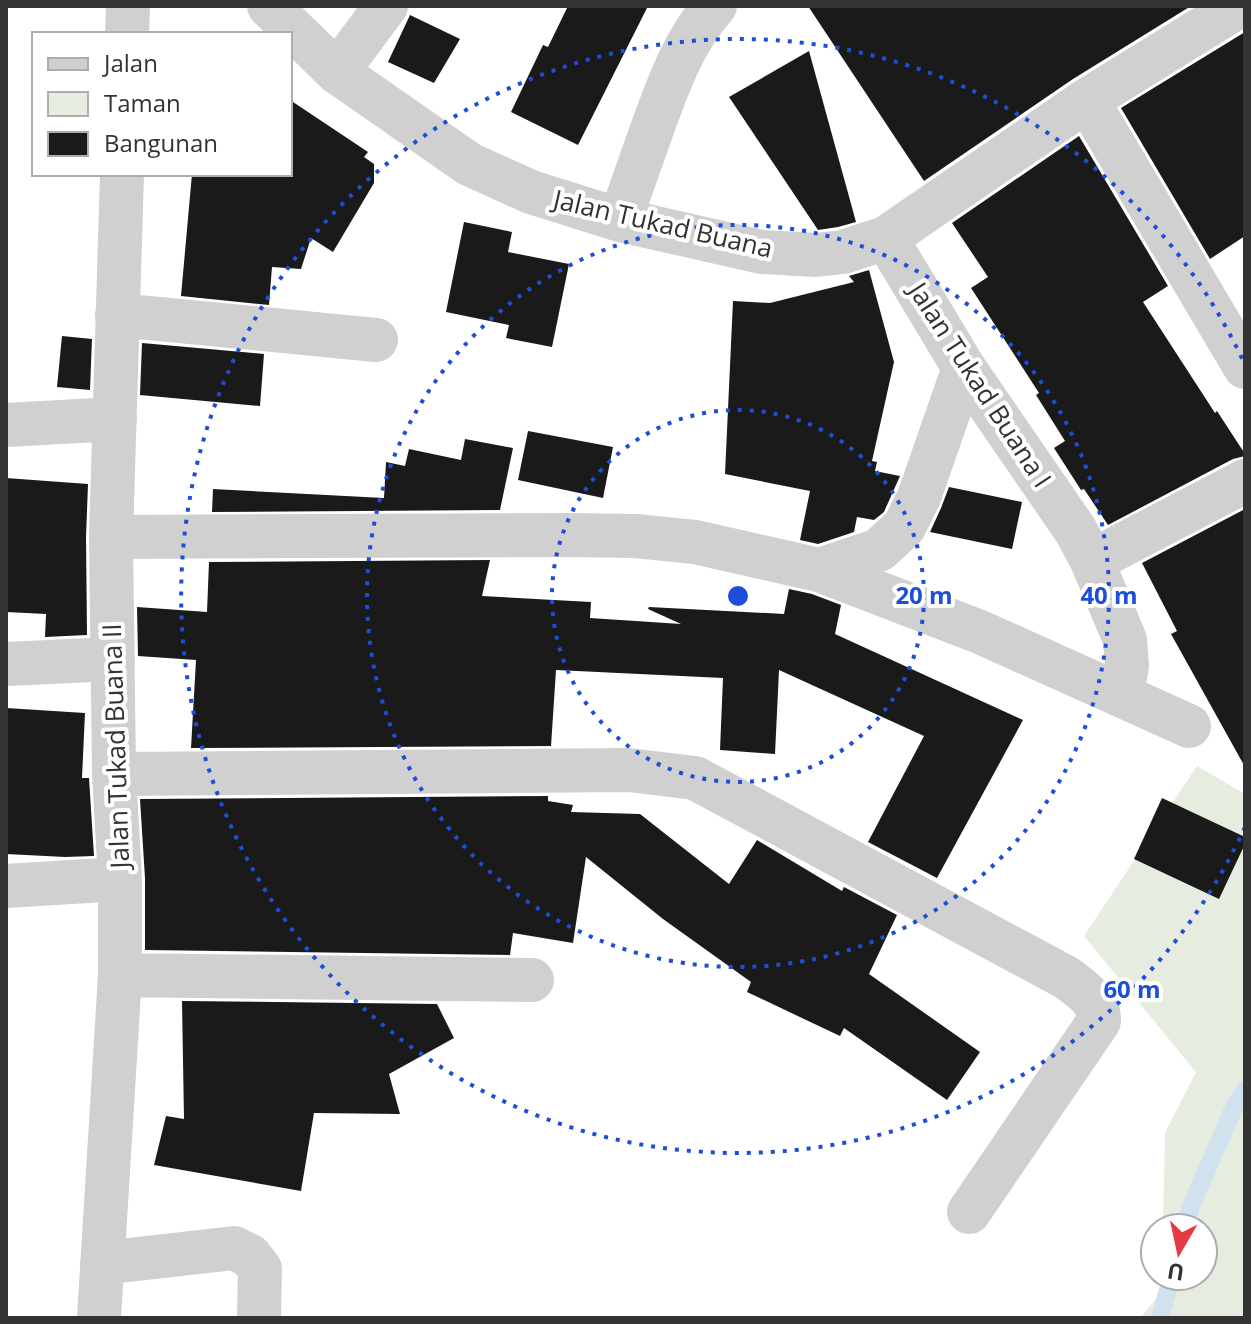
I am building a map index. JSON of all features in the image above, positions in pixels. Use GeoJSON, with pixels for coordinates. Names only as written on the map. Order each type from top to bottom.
{"type":"FeatureCollection","features":[{"type":"Feature","properties":{"kind":"street"},"geometry":{"type":"LineString","coordinates":[[127,32],[128,6]]}},
{"type":"Feature","properties":{"kind":"street","name":"Jalan Tukad Buana"},"geometry":{"type":"LineString","coordinates":[[269,6],[337,72],[469,164],[531,192],[620,220],[762,252],[816,255],[843,252],[886,238],[1087,100],[1239,6]]}},
{"type":"Feature","properties":{"kind":"street"},"geometry":{"type":"LineString","coordinates":[[337,72],[386,6]]}},
{"type":"Feature","properties":{"kind":"street"},"geometry":{"type":"LineString","coordinates":[[620,220],[666,89],[682,55],[715,6]]}},
{"type":"Feature","properties":{"kind":"street"},"geometry":{"type":"LineString","coordinates":[[1087,100],[1245,367]]}},
{"type":"Feature","properties":{"kind":"street","name":"Jalan Tukad Buana II"},"geometry":{"type":"LineString","coordinates":[[99,1318],[120,975],[111,537],[122,176]]}},
{"type":"Feature","properties":{"kind":"street","name":"Jalan Tukad Buana I"},"geometry":{"type":"LineString","coordinates":[[886,238],[964,368],[1084,546],[1125,640],[1127,666],[1122,695]]}},
{"type":"Feature","properties":{"kind":"street"},"geometry":{"type":"LineString","coordinates":[[117,315],[376,340]]}},
{"type":"Feature","properties":{"kind":"street"},"geometry":{"type":"LineString","coordinates":[[819,570],[879,550],[904,527],[919,497],[964,368]]}},
{"type":"Feature","properties":{"kind":"street"},"geometry":{"type":"LineString","coordinates":[[6,425],[115,419]]}},
{"type":"Feature","properties":{"kind":"street"},"geometry":{"type":"LineString","coordinates":[[1084,546],[1245,481]]}},
{"type":"Feature","properties":{"kind":"street"},"geometry":{"type":"LineString","coordinates":[[111,537],[567,535],[636,536],[695,542],[819,570],[980,632],[1189,726]]}},
{"type":"Feature","properties":{"kind":"street"},"geometry":{"type":"LineString","coordinates":[[6,664],[113,659]]}},
{"type":"Feature","properties":{"kind":"street"},"geometry":{"type":"LineString","coordinates":[[114,774],[629,770],[695,778],[1067,978],[1091,997],[1099,1011],[1099,1021],[969,1212]]}},
{"type":"Feature","properties":{"kind":"street"},"geometry":{"type":"LineString","coordinates":[[6,886],[120,879]]}},
{"type":"Feature","properties":{"kind":"street"},"geometry":{"type":"LineString","coordinates":[[120,975],[532,980]]}},
{"type":"Feature","properties":{"kind":"street"},"geometry":{"type":"LineString","coordinates":[[102,1263],[234,1248],[250,1256],[260,1269],[259,1318]]}},
{"type":"Feature","properties":{"kind":"green space"},"geometry":{"type":"Polygon","coordinates":[[[1197,766],[1245,794],[1245,1318],[1140,1318],[1161,1292],[1219,1292],[1219,1212],[1163,1212],[1165,1133],[1196,1072],[1084,936],[1197,766]]]}},
{"type":"Feature","properties":{"kind":"building"},"geometry":{"type":"Polygon","coordinates":[[[568,6],[648,6],[578,145],[511,112],[543,45],[548,47],[568,6]]]}},
{"type":"Feature","properties":{"kind":"building"},"geometry":{"type":"Polygon","coordinates":[[[808,6],[1191,6],[1073,79],[924,181],[808,6]]]}},
{"type":"Feature","properties":{"kind":"building"},"geometry":{"type":"Polygon","coordinates":[[[410,15],[460,39],[434,83],[388,62],[410,15]]]}},
{"type":"Feature","properties":{"kind":"building"},"geometry":{"type":"Polygon","coordinates":[[[1245,32],[1245,236],[1210,259],[1121,108],[1245,32]]]}},
{"type":"Feature","properties":{"kind":"building"},"geometry":{"type":"Polygon","coordinates":[[[809,51],[856,222],[818,230],[729,97],[809,51]]]}},
{"type":"Feature","properties":{"kind":"building"},"geometry":{"type":"Polygon","coordinates":[[[292,101],[368,152],[364,157],[374,164],[374,183],[333,252],[311,238],[301,269],[272,267],[269,305],[181,296],[192,176],[292,176],[292,101]]]}},
{"type":"Feature","properties":{"kind":"building"},"geometry":{"type":"Polygon","coordinates":[[[1079,136],[1168,286],[1143,302],[1245,454],[1108,525],[1054,448],[1065,441],[1036,395],[1039,393],[971,288],[988,277],[952,223],[1079,136]]]}},
{"type":"Feature","properties":{"kind":"building"},"geometry":{"type":"Polygon","coordinates":[[[464,222],[512,232],[508,252],[569,264],[552,347],[506,338],[509,325],[446,312],[464,222]]]}},
{"type":"Feature","properties":{"kind":"building"},"geometry":{"type":"Polygon","coordinates":[[[869,270],[894,362],[872,461],[877,462],[875,471],[900,476],[884,512],[874,520],[857,517],[854,532],[818,544],[800,540],[810,491],[725,474],[733,301],[770,303],[854,282],[849,276],[869,270]]]}},
{"type":"Feature","properties":{"kind":"building"},"geometry":{"type":"Polygon","coordinates":[[[62,336],[92,339],[90,390],[57,387],[62,336]]]}},
{"type":"Feature","properties":{"kind":"building"},"geometry":{"type":"Polygon","coordinates":[[[142,343],[264,354],[260,406],[140,395],[142,343]]]}},
{"type":"Feature","properties":{"kind":"building"},"geometry":{"type":"Polygon","coordinates":[[[528,431],[613,447],[603,498],[518,480],[528,431]]]}},
{"type":"Feature","properties":{"kind":"building"},"geometry":{"type":"Polygon","coordinates":[[[465,439],[513,448],[500,510],[212,512],[213,489],[384,498],[386,462],[405,466],[409,449],[461,460],[465,439]]]}},
{"type":"Feature","properties":{"kind":"building"},"geometry":{"type":"Polygon","coordinates":[[[6,478],[88,484],[87,635],[45,637],[46,614],[6,612],[6,478]]]}},
{"type":"Feature","properties":{"kind":"building"},"geometry":{"type":"Polygon","coordinates":[[[949,487],[1022,502],[1012,549],[930,532],[949,487]]]}},
{"type":"Feature","properties":{"kind":"building"},"geometry":{"type":"Polygon","coordinates":[[[1245,509],[1245,767],[1171,634],[1177,631],[1142,563],[1245,509]]]}},
{"type":"Feature","properties":{"kind":"building"},"geometry":{"type":"Polygon","coordinates":[[[490,560],[482,596],[591,602],[590,618],[681,624],[649,607],[784,614],[789,589],[812,594],[841,605],[835,634],[1023,720],[937,878],[868,842],[924,736],[779,670],[775,754],[720,750],[723,678],[556,670],[551,746],[191,748],[196,660],[138,656],[137,607],[207,612],[209,562],[490,560]]]}},
{"type":"Feature","properties":{"kind":"building"},"geometry":{"type":"Polygon","coordinates":[[[6,708],[85,713],[82,778],[89,778],[94,856],[6,854],[6,708]]]}},
{"type":"Feature","properties":{"kind":"building"},"geometry":{"type":"Polygon","coordinates":[[[548,796],[548,801],[573,805],[571,812],[640,814],[729,884],[757,840],[842,891],[844,887],[897,915],[869,974],[980,1052],[947,1100],[844,1028],[840,1036],[747,992],[751,982],[663,919],[586,857],[573,943],[513,933],[510,955],[145,950],[140,799],[548,796]]]}},
{"type":"Feature","properties":{"kind":"building"},"geometry":{"type":"Polygon","coordinates":[[[1162,798],[1245,837],[1245,844],[1219,899],[1134,859],[1162,798]]]}},
{"type":"Feature","properties":{"kind":"building"},"geometry":{"type":"Polygon","coordinates":[[[182,1001],[437,1004],[454,1038],[389,1074],[400,1114],[314,1113],[301,1191],[154,1165],[166,1116],[184,1119],[182,1001]]]}},
{"type":"Feature","properties":{"kind":"waterway"},"geometry":{"type":"LineString","coordinates":[[1189,1212],[1236,1103],[1245,1090]]}},
{"type":"Feature","properties":{"kind":"waterway"},"geometry":{"type":"LineString","coordinates":[[1160,1318],[1167,1292]]}}]}
